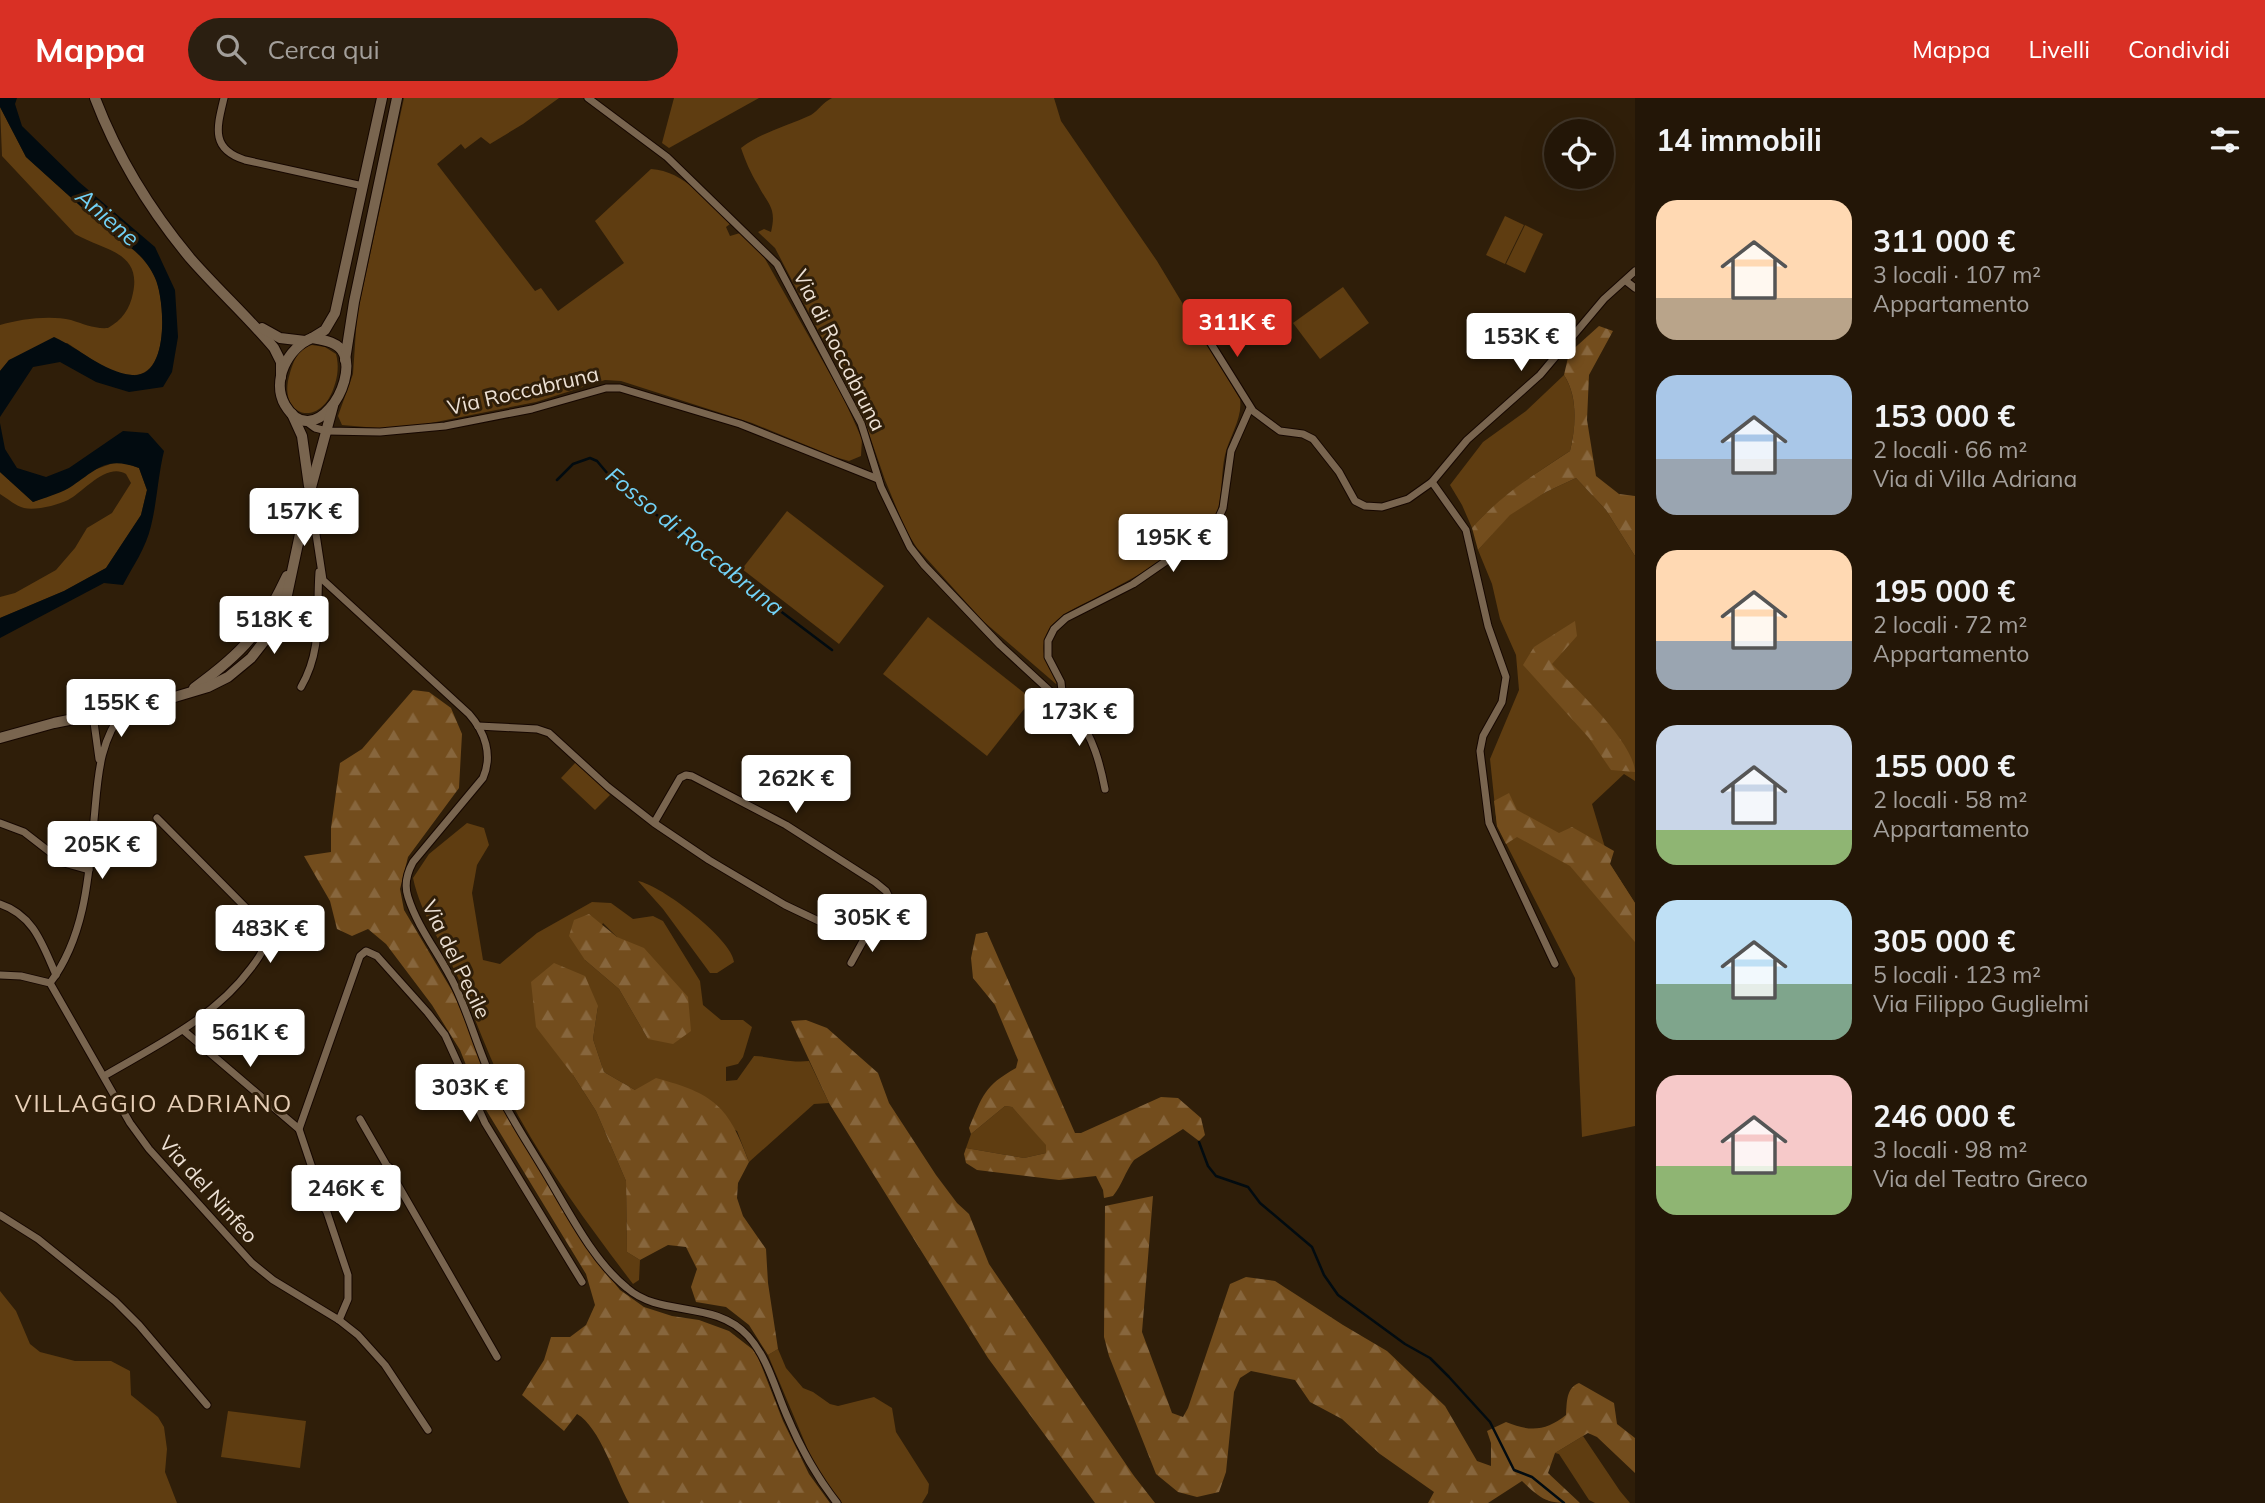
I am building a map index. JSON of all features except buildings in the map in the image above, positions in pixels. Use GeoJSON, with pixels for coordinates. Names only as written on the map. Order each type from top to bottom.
{"type":"FeatureCollection","features":[{"type":"Feature","properties":{"kind":"main road"},"geometry":{"type":"LineString","coordinates":[[95,98],[116,145],[148,199],[191,259],[276,351],[281,362],[281,397],[302,436],[309,492]]}},
{"type":"Feature","properties":{"kind":"main road"},"geometry":{"type":"LineString","coordinates":[[281,377],[292,351],[325,330],[335,313],[382,98]]}},
{"type":"Feature","properties":{"kind":"main road"},"geometry":{"type":"LineString","coordinates":[[0,738],[208,687],[228,677],[261,648],[281,614],[309,492],[333,406],[342,384],[354,302],[397,98]]}},
{"type":"Feature","properties":{"kind":"main road"},"geometry":{"type":"LineString","coordinates":[[251,321],[280,338],[336,345],[345,360]]}},
{"type":"Feature","properties":{"kind":"main road"},"geometry":{"type":"LineString","coordinates":[[292,414],[304,420],[317,419],[333,406]]}},
{"type":"Feature","properties":{"kind":"street"},"geometry":{"type":"LineString","coordinates":[[224,98],[218,122],[218,136],[224,148],[231,154],[245,160],[363,186]]}},
{"type":"Feature","properties":{"kind":"street","name":"Via di Roccabruna"},"geometry":{"type":"LineString","coordinates":[[587,98],[667,157],[777,264],[861,423],[878,479],[901,532],[924,565],[1000,645],[1077,716],[1097,757],[1105,789]]}},
{"type":"Feature","properties":{"kind":"street"},"geometry":{"type":"LineString","coordinates":[[1200,326],[1250,408],[1280,431],[1313,439],[1339,472],[1353,498],[1362,505],[1378,507],[1408,499],[1432,482],[1467,440],[1540,375],[1604,299],[1635,271]]}},
{"type":"Feature","properties":{"kind":"street"},"geometry":{"type":"LineString","coordinates":[[1626,281],[1635,288]]}},
{"type":"Feature","properties":{"kind":"street","name":"Via Roccabruna"},"geometry":{"type":"LineString","coordinates":[[327,431],[380,432],[444,426],[541,407],[606,388],[620,388],[745,426],[878,479]]}},
{"type":"Feature","properties":{"kind":"street"},"geometry":{"type":"LineString","coordinates":[[1063,701],[1061,682],[1048,657],[1048,641],[1054,629],[1066,618],[1133,584],[1214,528],[1223,508],[1231,451],[1250,408]]}},
{"type":"Feature","properties":{"kind":"street"},"geometry":{"type":"LineString","coordinates":[[304,420],[315,428],[327,431]]}},
{"type":"Feature","properties":{"kind":"street"},"geometry":{"type":"LineString","coordinates":[[1432,482],[1466,530],[1486,620],[1506,677],[1502,702],[1483,736],[1479,751],[1489,823],[1555,964]]}},
{"type":"Feature","properties":{"kind":"street","name":"Via del Pecile"},"geometry":{"type":"LineString","coordinates":[[306,506],[312,508],[315,521],[323,580],[469,714],[478,726],[487,748],[485,774],[411,865],[406,887],[414,914],[454,984],[500,1096],[586,1238],[619,1281],[636,1295],[653,1301],[715,1314],[732,1322],[747,1335],[764,1359],[807,1459],[837,1503]]}},
{"type":"Feature","properties":{"kind":"street"},"geometry":{"type":"LineString","coordinates":[[301,687],[312,665],[316,647],[319,565]]}},
{"type":"Feature","properties":{"kind":"street"},"geometry":{"type":"LineString","coordinates":[[99,760],[110,730],[125,708]]}},
{"type":"Feature","properties":{"kind":"street"},"geometry":{"type":"LineString","coordinates":[[0,975],[50,983],[66,958],[83,903],[89,870],[99,760],[93,715]]}},
{"type":"Feature","properties":{"kind":"street"},"geometry":{"type":"LineString","coordinates":[[478,726],[534,729],[549,733],[608,787],[654,822],[733,874],[800,912],[833,927],[868,932]]}},
{"type":"Feature","properties":{"kind":"street"},"geometry":{"type":"LineString","coordinates":[[654,822],[681,777],[692,776],[803,835],[884,889],[889,900],[887,914],[880,924],[868,932],[851,963]]}},
{"type":"Feature","properties":{"kind":"street"},"geometry":{"type":"LineString","coordinates":[[104,1076],[211,1011],[237,986],[260,956],[267,935],[261,923],[157,818]]}},
{"type":"Feature","properties":{"kind":"street"},"geometry":{"type":"LineString","coordinates":[[0,823],[24,831],[59,860],[89,870]]}},
{"type":"Feature","properties":{"kind":"street"},"geometry":{"type":"LineString","coordinates":[[0,904],[15,910],[30,922],[56,975]]}},
{"type":"Feature","properties":{"kind":"street","name":"Via del Pecile"},"geometry":{"type":"LineString","coordinates":[[299,1129],[360,956],[366,951],[377,956],[445,1035],[485,1123],[582,1282]]}},
{"type":"Feature","properties":{"kind":"street","name":"Via del Ninfeo"},"geometry":{"type":"LineString","coordinates":[[50,983],[145,1144],[243,1255],[273,1280],[339,1320],[358,1335],[379,1357],[428,1430]]}},
{"type":"Feature","properties":{"kind":"street"},"geometry":{"type":"LineString","coordinates":[[183,1030],[299,1129],[348,1275],[348,1299],[339,1320]]}},
{"type":"Feature","properties":{"kind":"street"},"geometry":{"type":"LineString","coordinates":[[360,1119],[497,1357]]}},
{"type":"Feature","properties":{"kind":"street"},"geometry":{"type":"LineString","coordinates":[[324,1209],[389,1167]]}},
{"type":"Feature","properties":{"kind":"street"},"geometry":{"type":"LineString","coordinates":[[0,1215],[38,1239],[122,1307],[207,1405]]}},
{"type":"Feature","properties":{"kind":"shaded area"},"geometry":{"type":"Polygon","coordinates":[[[404,98],[559,98],[490,144],[481,137],[465,149],[461,144],[437,164],[535,291],[541,288],[558,311],[624,263],[595,221],[651,169],[663,171],[685,181],[730,224],[726,227],[730,236],[740,233],[764,257],[843,397],[862,439],[861,456],[849,461],[835,457],[752,423],[621,381],[605,380],[536,402],[411,427],[389,429],[342,425],[338,416],[353,374],[357,315],[404,98]]]}},
{"type":"Feature","properties":{"kind":"shaded area"},"geometry":{"type":"Polygon","coordinates":[[[674,98],[759,98],[669,148],[662,143],[674,98]]]}},
{"type":"Feature","properties":{"kind":"shaded area"},"geometry":{"type":"Polygon","coordinates":[[[832,98],[1054,98],[1061,121],[1157,261],[1240,399],[1238,420],[1225,455],[1220,499],[1212,523],[1176,552],[1069,612],[1053,624],[1046,635],[1043,648],[1047,663],[1058,682],[1056,684],[983,621],[917,548],[906,531],[885,480],[845,372],[821,336],[775,248],[758,232],[764,229],[771,232],[772,211],[741,148],[766,133],[811,115],[832,98]]]}},
{"type":"Feature","properties":{"kind":"shaded area"},"geometry":{"type":"Polygon","coordinates":[[[0,107],[26,157],[118,240],[139,255],[155,277],[161,302],[162,334],[154,363],[146,372],[134,375],[117,372],[99,364],[67,343],[9,360],[0,371],[0,325],[26,319],[54,318],[108,328],[121,318],[130,304],[134,279],[132,268],[126,260],[75,234],[2,156],[0,107]]]}},
{"type":"Feature","properties":{"kind":"shaded area"},"geometry":{"type":"Polygon","coordinates":[[[1505,216],[1524,225],[1505,264],[1486,255],[1505,216]]]}},
{"type":"Feature","properties":{"kind":"shaded area"},"geometry":{"type":"Polygon","coordinates":[[[1525,225],[1543,234],[1525,273],[1506,264],[1525,225]]]}},
{"type":"Feature","properties":{"kind":"shaded area"},"geometry":{"type":"Polygon","coordinates":[[[1343,287],[1369,323],[1320,359],[1293,323],[1343,287]]]}},
{"type":"Feature","properties":{"kind":"shaded area"},"geometry":{"type":"Polygon","coordinates":[[[312,345],[325,347],[336,354],[338,362],[334,387],[328,401],[310,413],[294,408],[287,388],[297,356],[312,345]]]}},
{"type":"Feature","properties":{"kind":"shaded area"},"geometry":{"type":"Polygon","coordinates":[[[1564,375],[1574,402],[1574,432],[1570,451],[1506,495],[1472,528],[1450,485],[1483,442],[1526,411],[1564,375]]]}},
{"type":"Feature","properties":{"kind":"shaded area"},"geometry":{"type":"Polygon","coordinates":[[[119,461],[139,468],[147,490],[141,515],[106,568],[64,591],[0,618],[0,597],[15,593],[56,570],[75,548],[87,528],[112,513],[131,483],[126,474],[111,472],[68,500],[29,509],[18,506],[0,494],[0,472],[33,502],[68,488],[91,471],[119,461]]]}},
{"type":"Feature","properties":{"kind":"shaded area"},"geometry":{"type":"Polygon","coordinates":[[[1576,478],[1606,510],[1635,556],[1635,781],[1624,774],[1592,804],[1610,864],[1635,903],[1635,1126],[1582,1137],[1575,978],[1497,826],[1490,759],[1519,690],[1516,655],[1500,619],[1492,584],[1478,550],[1511,513],[1576,478]]]}},
{"type":"Feature","properties":{"kind":"shaded area"},"geometry":{"type":"Polygon","coordinates":[[[787,511],[884,586],[839,644],[742,569],[787,511]]]}},
{"type":"Feature","properties":{"kind":"shaded area"},"geometry":{"type":"Polygon","coordinates":[[[928,617],[1032,699],[987,756],[883,674],[928,617]]]}},
{"type":"Feature","properties":{"kind":"shaded area"},"geometry":{"type":"Polygon","coordinates":[[[576,762],[610,795],[595,810],[561,778],[576,762]]]}},
{"type":"Feature","properties":{"kind":"shaded area"},"geometry":{"type":"Polygon","coordinates":[[[467,823],[484,828],[489,845],[477,865],[472,893],[483,960],[500,964],[537,933],[592,902],[611,903],[633,919],[653,916],[663,921],[700,981],[703,1005],[721,1020],[743,1020],[752,1027],[743,1057],[738,1064],[726,1067],[726,1081],[737,1080],[754,1056],[809,1061],[829,1103],[814,1104],[749,1162],[737,1131],[635,1090],[604,1072],[593,1039],[598,1006],[573,1075],[596,1111],[626,1181],[627,1252],[640,1260],[639,1280],[633,1284],[559,1182],[502,1084],[459,980],[427,918],[417,892],[413,878],[429,854],[467,823]],[[603,923],[585,960],[619,989],[648,1039],[617,937],[603,923]]]}},
{"type":"Feature","properties":{"kind":"shaded area"},"geometry":{"type":"Polygon","coordinates":[[[638,881],[662,892],[694,914],[721,940],[734,962],[717,973],[710,973],[663,909],[638,881]]]}},
{"type":"Feature","properties":{"kind":"shaded area"},"geometry":{"type":"Polygon","coordinates":[[[1005,1106],[1012,1107],[1047,1145],[1046,1153],[1024,1158],[966,1148],[971,1134],[1005,1106]]]}},
{"type":"Feature","properties":{"kind":"shaded area"},"geometry":{"type":"Polygon","coordinates":[[[0,1291],[16,1311],[30,1344],[40,1352],[75,1361],[111,1361],[130,1371],[131,1395],[158,1417],[164,1427],[167,1449],[165,1472],[177,1503],[0,1503],[0,1291]]]}},
{"type":"Feature","properties":{"kind":"shaded area"},"geometry":{"type":"Polygon","coordinates":[[[778,1349],[786,1368],[803,1388],[830,1404],[838,1406],[874,1397],[892,1408],[896,1432],[929,1484],[928,1493],[922,1503],[842,1503],[820,1475],[811,1457],[768,1355],[778,1349]]]}},
{"type":"Feature","properties":{"kind":"shaded area"},"geometry":{"type":"Polygon","coordinates":[[[228,1411],[306,1421],[300,1468],[221,1457],[228,1411]]]}},
{"type":"Feature","properties":{"kind":"shaded area"},"geometry":{"type":"Polygon","coordinates":[[[1583,1436],[1630,1503],[1595,1503],[1589,1500],[1559,1454],[1555,1453],[1583,1436]]]}},
{"type":"Feature","properties":{"kind":"green space"},"geometry":{"type":"Polygon","coordinates":[[[1599,326],[1613,331],[1589,375],[1587,420],[1596,476],[1619,494],[1635,496],[1635,556],[1606,510],[1576,478],[1546,492],[1510,515],[1478,550],[1472,528],[1507,495],[1570,451],[1574,432],[1574,402],[1564,375],[1569,353],[1599,326]]]}},
{"type":"Feature","properties":{"kind":"green space"},"geometry":{"type":"Polygon","coordinates":[[[1575,621],[1577,636],[1552,664],[1614,731],[1625,746],[1635,772],[1611,770],[1589,738],[1523,665],[1534,647],[1575,621]]]}},
{"type":"Feature","properties":{"kind":"green space"},"geometry":{"type":"Polygon","coordinates":[[[413,690],[429,692],[451,708],[462,734],[459,788],[408,857],[400,889],[404,910],[454,994],[487,1082],[591,1254],[620,1290],[644,1307],[672,1316],[699,1320],[729,1331],[756,1352],[783,1421],[809,1474],[830,1503],[629,1503],[600,1441],[585,1421],[577,1414],[564,1431],[522,1395],[544,1360],[551,1337],[570,1337],[586,1325],[595,1305],[586,1274],[480,1100],[460,1050],[432,1005],[386,944],[368,929],[352,936],[337,929],[330,901],[304,856],[331,852],[331,828],[340,763],[362,749],[413,690]]]}},
{"type":"Feature","properties":{"kind":"green space"},"geometry":{"type":"Polygon","coordinates":[[[1509,793],[1517,810],[1559,833],[1572,827],[1614,851],[1610,864],[1635,903],[1635,942],[1570,866],[1517,837],[1506,844],[1497,826],[1494,801],[1509,793]]]}},
{"type":"Feature","properties":{"kind":"green space"},"geometry":{"type":"Polygon","coordinates":[[[589,914],[617,937],[644,948],[688,997],[691,1031],[673,1044],[648,1039],[619,989],[585,960],[569,936],[574,920],[589,914]]]}},
{"type":"Feature","properties":{"kind":"green space"},"geometry":{"type":"Polygon","coordinates":[[[987,932],[1075,1133],[1081,1133],[1161,1097],[1178,1098],[1201,1118],[1205,1135],[1199,1141],[1183,1129],[1134,1160],[1113,1196],[1104,1198],[1096,1176],[1059,1180],[977,1170],[966,1163],[966,1148],[1024,1158],[1046,1153],[1046,1145],[1012,1107],[1005,1106],[971,1134],[969,1128],[986,1092],[997,1080],[1016,1068],[1018,1060],[995,1005],[973,978],[971,958],[976,934],[987,932]]]}},
{"type":"Feature","properties":{"kind":"green space"},"geometry":{"type":"Polygon","coordinates":[[[554,963],[585,976],[598,1006],[593,1039],[604,1072],[635,1090],[656,1078],[692,1090],[716,1105],[734,1127],[749,1162],[738,1183],[737,1198],[743,1216],[766,1249],[778,1349],[768,1355],[749,1325],[726,1307],[696,1302],[691,1287],[697,1269],[686,1247],[668,1245],[640,1260],[627,1252],[626,1181],[596,1111],[573,1075],[536,1027],[531,982],[554,963]]]}},
{"type":"Feature","properties":{"kind":"green space"},"geometry":{"type":"Polygon","coordinates":[[[806,1020],[827,1028],[878,1073],[889,1103],[936,1175],[969,1214],[989,1264],[1155,1503],[1095,1503],[988,1358],[829,1103],[791,1021],[806,1020]]]}},
{"type":"Feature","properties":{"kind":"green space"},"geometry":{"type":"Polygon","coordinates":[[[1153,1196],[1142,1332],[1172,1413],[1183,1417],[1188,1408],[1230,1284],[1246,1277],[1275,1281],[1387,1351],[1445,1406],[1477,1461],[1491,1466],[1491,1443],[1487,1431],[1506,1422],[1530,1428],[1552,1424],[1566,1415],[1569,1392],[1579,1383],[1614,1403],[1617,1424],[1635,1438],[1635,1473],[1597,1437],[1588,1433],[1555,1453],[1548,1473],[1580,1503],[1548,1500],[1536,1494],[1522,1481],[1488,1503],[1428,1503],[1434,1492],[1380,1454],[1342,1419],[1310,1402],[1295,1380],[1251,1371],[1240,1378],[1234,1392],[1226,1472],[1219,1492],[1197,1497],[1178,1492],[1156,1474],[1104,1337],[1105,1206],[1153,1196]]]}},
{"type":"Feature","properties":{"kind":"water","name":"Aniene"},"geometry":{"type":"Polygon","coordinates":[[[0,98],[17,98],[15,104],[22,126],[79,182],[155,247],[175,290],[178,337],[172,372],[163,387],[129,392],[96,382],[60,362],[33,367],[0,417],[0,371],[9,360],[54,337],[101,365],[121,373],[144,373],[159,352],[162,319],[155,278],[144,260],[26,157],[0,107],[0,98]]]}},
{"type":"Feature","properties":{"kind":"water"},"geometry":{"type":"Polygon","coordinates":[[[0,423],[5,449],[17,468],[46,477],[69,468],[123,431],[148,433],[164,451],[149,534],[123,585],[104,583],[0,638],[0,618],[64,591],[106,568],[141,515],[147,490],[139,468],[117,463],[101,467],[69,488],[33,502],[0,472],[0,423]]]}},
{"type":"Feature","properties":{"kind":"waterway","name":"Fosso di Roccabruna"},"geometry":{"type":"LineString","coordinates":[[557,480],[573,464],[590,458],[597,461],[613,480],[832,650]]}},
{"type":"Feature","properties":{"kind":"waterway","name":"Fosso di Roccabruna"},"geometry":{"type":"LineString","coordinates":[[1199,1142],[1208,1166],[1216,1176],[1248,1187],[1260,1203],[1312,1247],[1324,1275],[1338,1295],[1405,1344],[1430,1358],[1490,1422],[1514,1470],[1532,1477],[1564,1503]]}},
{"type":"Feature","properties":{"kind":"district","name":"VILLAGGIO ADRIANO"},"geometry":{"type":"Point","coordinates":[154,1103]}}]}
